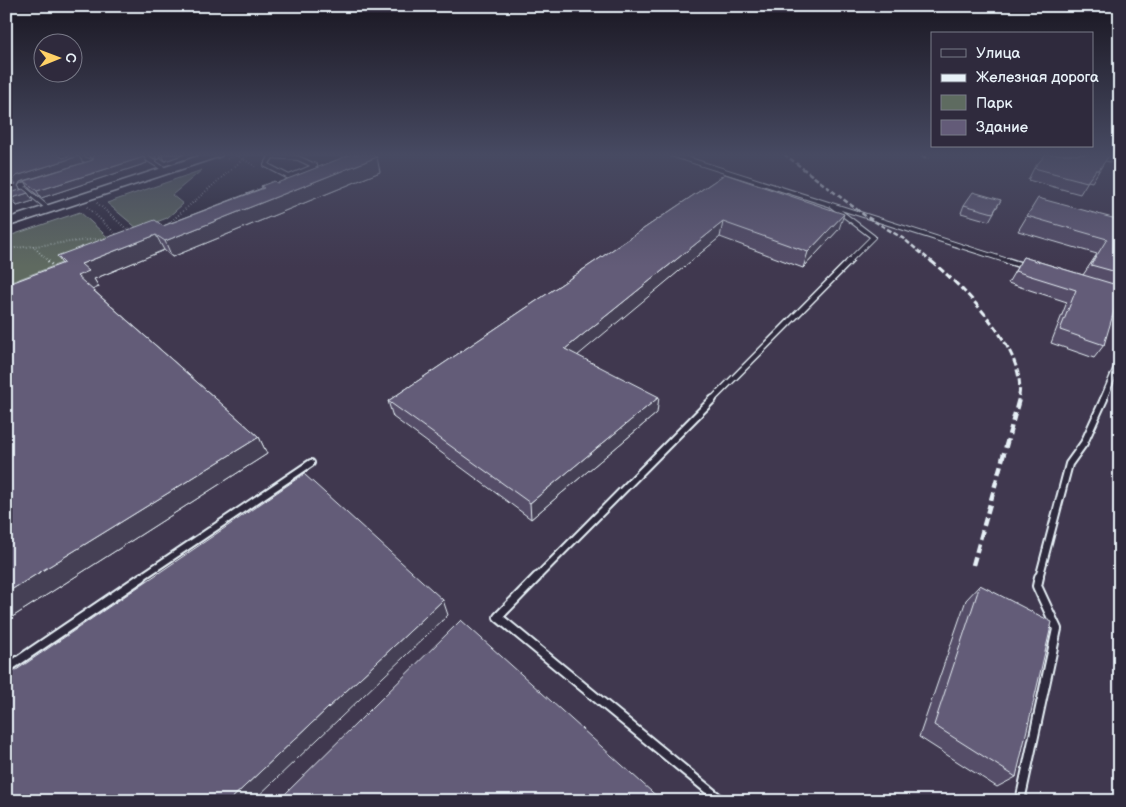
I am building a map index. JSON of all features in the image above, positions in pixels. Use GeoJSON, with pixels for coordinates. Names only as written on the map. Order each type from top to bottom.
{"type":"FeatureCollection","features":[{"type":"Feature","properties":{"kind":"main road"},"geometry":{"type":"LineString","coordinates":[[6,223],[101,192]]}},
{"type":"Feature","properties":{"kind":"lane"},"geometry":{"type":"LineString","coordinates":[[21,195],[28,192],[49,209]]}},
{"type":"Feature","properties":{"kind":"lane"},"geometry":{"type":"LineString","coordinates":[[789,192],[1034,270]]}},
{"type":"Feature","properties":{"kind":"lane"},"geometry":{"type":"LineString","coordinates":[[722,801],[498,617],[873,237],[831,205]]}},
{"type":"Feature","properties":{"kind":"lane"},"geometry":{"type":"LineString","coordinates":[[1020,801],[1057,629],[1037,586],[1069,464],[1084,443],[1120,360]]}},
{"type":"Feature","properties":{"kind":"lane"},"geometry":{"type":"LineString","coordinates":[[6,669],[311,463]]}},
{"type":"Feature","properties":{"kind":"path"},"geometry":{"type":"LineString","coordinates":[[162,228],[175,220],[207,192]]}},
{"type":"Feature","properties":{"kind":"path"},"geometry":{"type":"LineString","coordinates":[[97,203],[131,232]]}},
{"type":"Feature","properties":{"kind":"path"},"geometry":{"type":"LineString","coordinates":[[6,249],[119,237],[86,206]]}},
{"type":"Feature","properties":{"kind":"path"},"geometry":{"type":"LineString","coordinates":[[33,246],[62,274]]}},
{"type":"Feature","properties":{"kind":"shaded area"},"geometry":{"type":"Polygon","coordinates":[[[295,192],[1120,192],[1120,801],[6,801],[6,325],[86,275],[295,192]]]}},
{"type":"Feature","properties":{"kind":"green space"},"geometry":{"type":"Polygon","coordinates":[[[140,192],[176,192],[172,195],[183,204],[167,218],[138,229],[107,203],[140,192]]]}},
{"type":"Feature","properties":{"kind":"green space"},"geometry":{"type":"Polygon","coordinates":[[[80,212],[114,243],[6,284],[6,237],[80,212]]]}},
{"type":"Feature","properties":{"kind":"building"},"geometry":{"type":"Polygon","coordinates":[[[14,192],[28,193],[12,198],[7,194],[14,192]]]}},
{"type":"Feature","properties":{"kind":"building"},"geometry":{"type":"Polygon","coordinates":[[[254,192],[290,192],[165,241],[156,235],[81,264],[89,271],[77,276],[259,437],[6,593],[6,285],[64,263],[57,256],[155,220],[163,226],[254,192]]]}},
{"type":"Feature","properties":{"kind":"building"},"geometry":{"type":"Polygon","coordinates":[[[699,192],[778,192],[844,214],[808,252],[723,222],[565,349],[659,397],[530,503],[388,401],[699,192]]]}},
{"type":"Feature","properties":{"kind":"building"},"geometry":{"type":"Polygon","coordinates":[[[973,192],[1001,200],[993,213],[964,205],[973,192]]]}},
{"type":"Feature","properties":{"kind":"building"},"geometry":{"type":"Polygon","coordinates":[[[1038,198],[1120,220],[1120,273],[1091,265],[1107,239],[1027,216],[1038,198]]]}},
{"type":"Feature","properties":{"kind":"building"},"geometry":{"type":"Polygon","coordinates":[[[1023,257],[1120,286],[1104,345],[1060,330],[1076,290],[1015,271],[1023,257]]]}},
{"type":"Feature","properties":{"kind":"building"},"geometry":{"type":"Polygon","coordinates":[[[304,474],[443,600],[229,801],[6,801],[6,677],[304,474]]]}},
{"type":"Feature","properties":{"kind":"building"},"geometry":{"type":"Polygon","coordinates":[[[980,585],[1052,622],[1016,777],[934,725],[980,585]]]}},
{"type":"Feature","properties":{"kind":"building"},"geometry":{"type":"Polygon","coordinates":[[[461,620],[662,801],[278,801],[461,620]]]}},
{"type":"Feature","properties":{"kind":"railway"},"geometry":{"type":"LineString","coordinates":[[833,192],[864,215],[904,239],[932,262]]}},
{"type":"Feature","properties":{"kind":"railway"},"geometry":{"type":"LineString","coordinates":[[931,261],[976,304],[1005,342],[1015,362],[1019,382],[1018,400]]}},
{"type":"Feature","properties":{"kind":"railway"},"geometry":{"type":"LineString","coordinates":[[973,565],[1019,399]]}}]}
